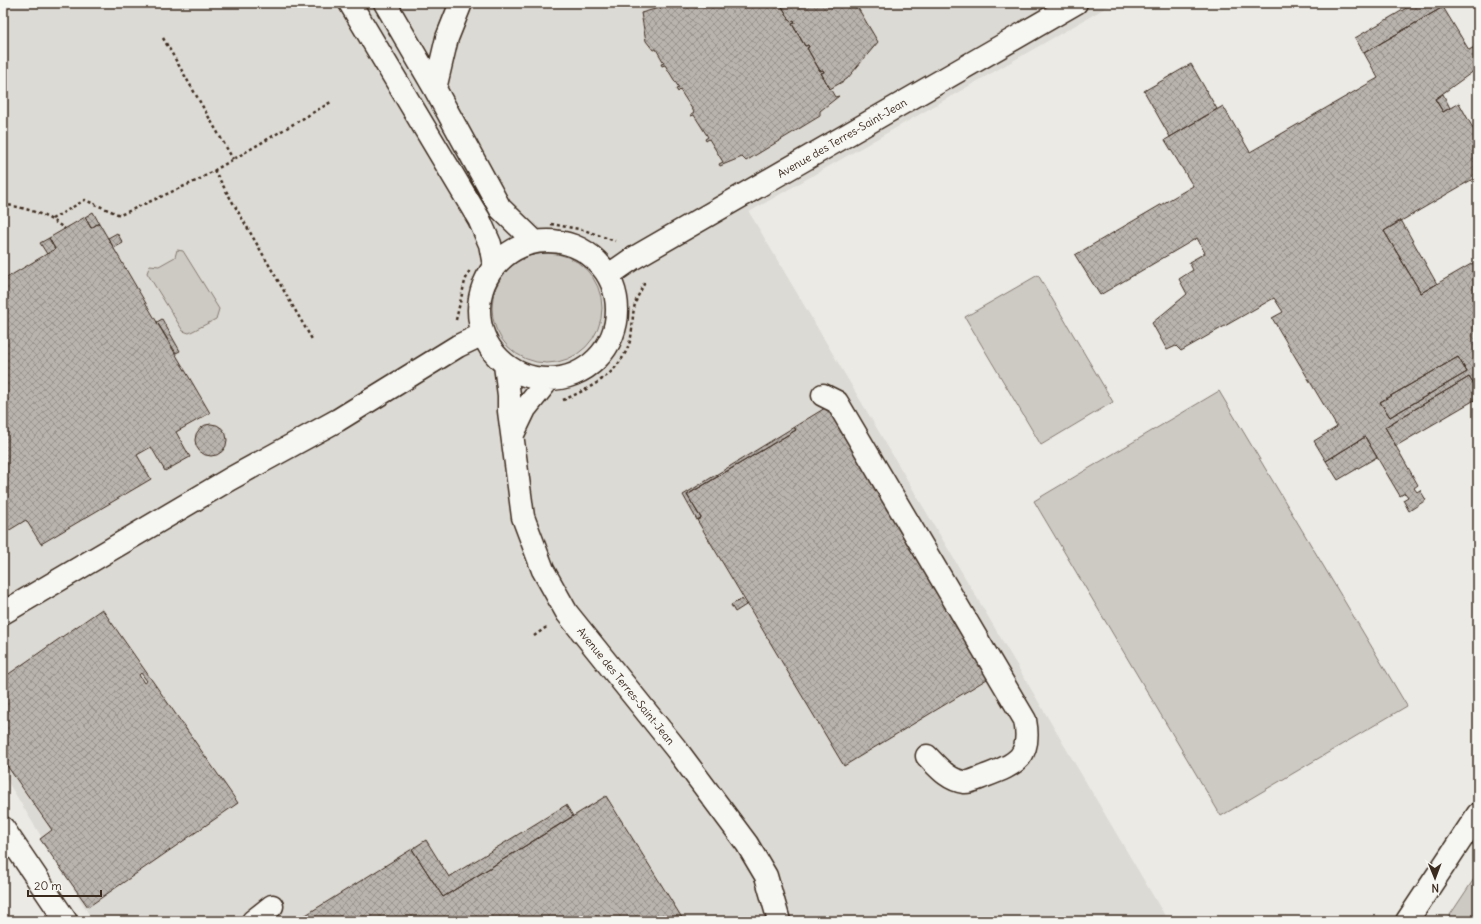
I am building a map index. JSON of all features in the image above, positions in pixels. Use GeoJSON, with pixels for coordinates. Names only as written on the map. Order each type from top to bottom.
{"type":"FeatureCollection","features":[{"type":"Feature","properties":{"kind":"street"},"geometry":{"type":"LineString","coordinates":[[350,3],[479,219],[490,244],[494,265]]}},
{"type":"Feature","properties":{"kind":"street"},"geometry":{"type":"LineString","coordinates":[[385,3],[435,89],[500,208],[534,241]]}},
{"type":"Feature","properties":{"kind":"street"},"geometry":{"type":"LineString","coordinates":[[435,89],[447,38],[461,3]]}},
{"type":"Feature","properties":{"kind":"street","name":"Avenue des Terres-Saint-Jean"},"geometry":{"type":"LineString","coordinates":[[609,275],[632,259],[1076,3]]}},
{"type":"Feature","properties":{"kind":"street"},"geometry":{"type":"LineString","coordinates":[[556,240],[577,246],[595,258],[609,275],[616,294],[618,314],[614,334],[604,352],[589,366],[577,373],[563,378],[549,379],[526,376],[505,365],[492,350],[482,334],[478,310],[482,286],[494,265],[512,250],[534,241],[556,240]]}},
{"type":"Feature","properties":{"kind":"street"},"geometry":{"type":"LineString","coordinates":[[3,613],[230,479],[338,420],[458,346],[482,334]]}},
{"type":"Feature","properties":{"kind":"street","name":"Avenue des Terres-Saint-Jean"},"geometry":{"type":"LineString","coordinates":[[505,365],[509,395],[509,411],[523,517],[543,570],[567,613],[677,750],[746,844],[766,876],[779,921]]}},
{"type":"Feature","properties":{"kind":"street"},"geometry":{"type":"LineString","coordinates":[[513,434],[525,410],[549,379]]}},
{"type":"Feature","properties":{"kind":"street"},"geometry":{"type":"LineString","coordinates":[[823,395],[837,402],[1025,720],[1028,734],[1027,745],[1022,756],[1007,768],[966,782],[950,778],[927,756]]}},
{"type":"Feature","properties":{"kind":"street"},"geometry":{"type":"LineString","coordinates":[[1407,921],[1478,814]]}},
{"type":"Feature","properties":{"kind":"street"},"geometry":{"type":"LineString","coordinates":[[3,828],[66,921]]}},
{"type":"Feature","properties":{"kind":"street"},"geometry":{"type":"LineString","coordinates":[[252,921],[272,906]]}},
{"type":"Feature","properties":{"kind":"path"},"geometry":{"type":"LineString","coordinates":[[163,38],[233,160]]}},
{"type":"Feature","properties":{"kind":"path"},"geometry":{"type":"LineString","coordinates":[[52,219],[85,200],[120,215],[198,180],[331,102]]}},
{"type":"Feature","properties":{"kind":"path"},"geometry":{"type":"LineString","coordinates":[[214,170],[313,341]]}},
{"type":"Feature","properties":{"kind":"path"},"geometry":{"type":"LineString","coordinates":[[3,204],[29,209],[52,219],[65,229]]}},
{"type":"Feature","properties":{"kind":"path"},"geometry":{"type":"LineString","coordinates":[[550,223],[584,230],[617,242],[632,259],[644,284],[635,304],[630,339],[622,359],[610,374],[598,382],[559,402]]}},
{"type":"Feature","properties":{"kind":"path"},"geometry":{"type":"LineString","coordinates":[[458,346],[452,333],[459,312],[465,281],[471,267]]}},
{"type":"Feature","properties":{"kind":"shaded area"},"geometry":{"type":"Polygon","coordinates":[[[3,3],[1114,3],[749,212],[1168,921],[93,921],[3,774],[3,3]]]}},
{"type":"Feature","properties":{"kind":"shaded area"},"geometry":{"type":"Polygon","coordinates":[[[177,250],[183,251],[219,309],[216,319],[189,333],[183,331],[147,273],[150,265],[159,266],[175,257],[177,250]]]}},
{"type":"Feature","properties":{"kind":"shaded area"},"geometry":{"type":"Polygon","coordinates":[[[547,253],[568,257],[586,269],[598,287],[602,308],[598,329],[586,347],[568,359],[547,363],[526,359],[508,347],[496,329],[492,308],[496,287],[508,269],[526,257],[547,253]]]}},
{"type":"Feature","properties":{"kind":"shaded area"},"geometry":{"type":"Polygon","coordinates":[[[1038,275],[1113,402],[1041,445],[965,317],[1038,275]]]}},
{"type":"Feature","properties":{"kind":"shaded area"},"geometry":{"type":"Polygon","coordinates":[[[1219,391],[1407,706],[1221,816],[1034,501],[1219,391]]]}},
{"type":"Feature","properties":{"kind":"shaded area"},"geometry":{"type":"Polygon","coordinates":[[[1478,873],[1478,921],[1446,921],[1478,873]]]}},
{"type":"Feature","properties":{"kind":"building"},"geometry":{"type":"Polygon","coordinates":[[[661,3],[780,3],[791,22],[794,20],[795,23],[792,24],[805,46],[808,45],[809,47],[807,48],[820,71],[823,70],[824,72],[821,73],[835,97],[839,96],[820,111],[820,116],[746,161],[742,157],[720,166],[719,164],[723,162],[709,139],[706,141],[705,139],[708,137],[694,115],[691,116],[694,112],[680,90],[678,92],[676,89],[679,88],[665,65],[662,66],[661,64],[664,63],[656,49],[653,50],[646,41],[641,13],[662,7],[661,3]]]}},
{"type":"Feature","properties":{"kind":"building"},"geometry":{"type":"Polygon","coordinates":[[[780,3],[855,3],[878,42],[847,79],[830,89],[821,73],[824,72],[823,70],[820,71],[807,48],[809,47],[808,45],[805,46],[792,24],[795,23],[794,20],[791,22],[780,3]]]}},
{"type":"Feature","properties":{"kind":"building"},"geometry":{"type":"Polygon","coordinates":[[[1415,3],[1441,3],[1443,7],[1364,53],[1355,38],[1415,3]]]}},
{"type":"Feature","properties":{"kind":"building"},"geometry":{"type":"Polygon","coordinates":[[[1443,7],[1469,50],[1478,45],[1478,68],[1435,99],[1443,112],[1459,103],[1478,137],[1478,176],[1384,231],[1421,293],[1478,260],[1478,391],[1469,377],[1385,427],[1418,485],[1414,488],[1417,492],[1420,490],[1426,500],[1409,511],[1403,500],[1408,497],[1405,493],[1400,496],[1365,437],[1326,461],[1314,441],[1337,427],[1272,318],[1283,312],[1274,298],[1181,351],[1176,346],[1167,350],[1152,323],[1187,294],[1179,279],[1193,270],[1189,262],[1205,253],[1197,238],[1100,295],[1075,255],[1193,186],[1165,140],[1223,106],[1250,152],[1378,78],[1364,53],[1443,7]],[[1458,357],[1380,402],[1390,417],[1467,372],[1458,357]]]}},
{"type":"Feature","properties":{"kind":"building"},"geometry":{"type":"Polygon","coordinates":[[[1191,64],[1217,109],[1170,137],[1144,91],[1191,64]]]}},
{"type":"Feature","properties":{"kind":"building"},"geometry":{"type":"Polygon","coordinates":[[[1443,94],[1450,108],[1443,112],[1435,99],[1443,94]]]}},
{"type":"Feature","properties":{"kind":"building"},"geometry":{"type":"Polygon","coordinates":[[[93,212],[99,223],[91,228],[85,217],[93,212]]]}},
{"type":"Feature","properties":{"kind":"building"},"geometry":{"type":"Polygon","coordinates":[[[85,217],[91,228],[99,223],[210,413],[176,432],[190,457],[165,471],[151,447],[137,455],[151,479],[41,544],[26,520],[3,534],[3,280],[55,249],[49,238],[85,217]]]}},
{"type":"Feature","properties":{"kind":"building"},"geometry":{"type":"Polygon","coordinates":[[[1401,220],[1437,284],[1421,293],[1384,231],[1401,220]]]}},
{"type":"Feature","properties":{"kind":"building"},"geometry":{"type":"Polygon","coordinates":[[[117,233],[123,243],[114,248],[108,238],[117,233]]]}},
{"type":"Feature","properties":{"kind":"building"},"geometry":{"type":"Polygon","coordinates":[[[49,238],[55,249],[47,254],[40,243],[49,238]]]}},
{"type":"Feature","properties":{"kind":"building"},"geometry":{"type":"Polygon","coordinates":[[[162,319],[180,351],[176,353],[157,322],[162,319]]]}},
{"type":"Feature","properties":{"kind":"building"},"geometry":{"type":"Polygon","coordinates":[[[1458,357],[1467,372],[1390,417],[1380,402],[1458,357]]]}},
{"type":"Feature","properties":{"kind":"building"},"geometry":{"type":"Polygon","coordinates":[[[1469,377],[1478,391],[1478,398],[1396,446],[1385,427],[1469,377]]]}},
{"type":"Feature","properties":{"kind":"building"},"geometry":{"type":"Polygon","coordinates":[[[830,405],[992,676],[844,766],[697,520],[701,518],[687,495],[796,430],[794,427],[830,405]]]}},
{"type":"Feature","properties":{"kind":"building"},"geometry":{"type":"Polygon","coordinates":[[[211,424],[217,425],[224,431],[227,440],[226,446],[220,453],[211,456],[205,455],[198,449],[195,440],[196,434],[202,427],[211,424]]]}},
{"type":"Feature","properties":{"kind":"building"},"geometry":{"type":"Polygon","coordinates":[[[794,427],[796,430],[687,495],[701,518],[697,520],[683,495],[794,427]]]}},
{"type":"Feature","properties":{"kind":"building"},"geometry":{"type":"Polygon","coordinates":[[[1365,437],[1377,457],[1338,480],[1326,461],[1365,437]]]}},
{"type":"Feature","properties":{"kind":"building"},"geometry":{"type":"Polygon","coordinates":[[[742,599],[746,605],[735,612],[731,605],[742,599]]]}},
{"type":"Feature","properties":{"kind":"building"},"geometry":{"type":"Polygon","coordinates":[[[102,609],[238,803],[88,907],[40,839],[52,830],[3,760],[3,678],[102,609]]]}},
{"type":"Feature","properties":{"kind":"building"},"geometry":{"type":"Polygon","coordinates":[[[141,673],[147,681],[144,683],[139,675],[141,673]]]}},
{"type":"Feature","properties":{"kind":"building"},"geometry":{"type":"Polygon","coordinates":[[[606,796],[684,921],[296,921],[412,849],[443,897],[606,796]]]}},
{"type":"Feature","properties":{"kind":"building"},"geometry":{"type":"Polygon","coordinates":[[[566,805],[573,816],[443,897],[412,849],[426,840],[449,877],[566,805]]]}}]}
